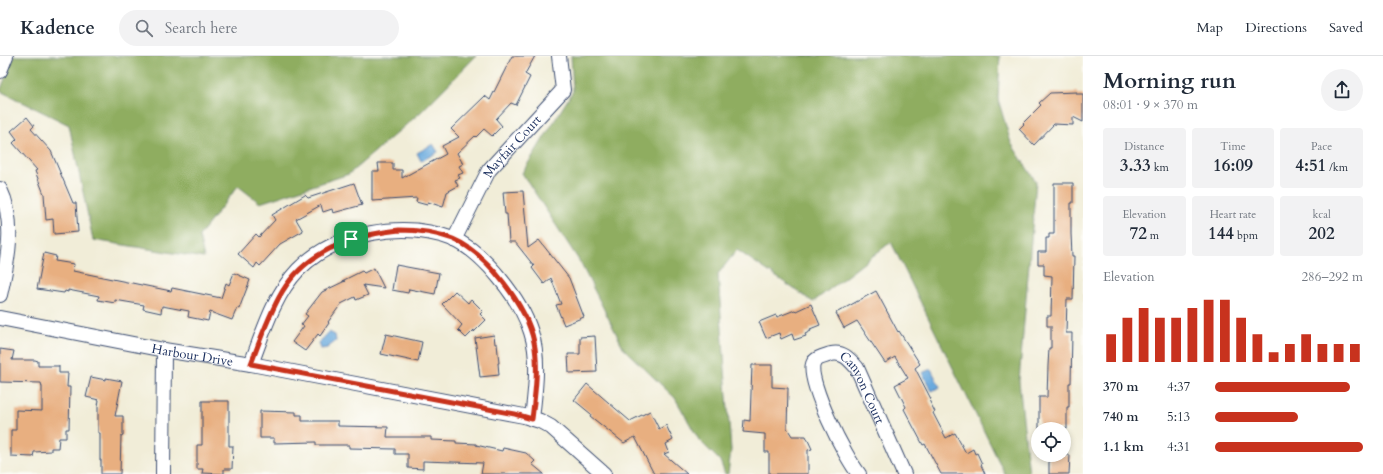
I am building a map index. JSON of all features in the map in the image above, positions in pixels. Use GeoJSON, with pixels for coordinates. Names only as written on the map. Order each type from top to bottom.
{"type":"FeatureCollection","features":[{"type":"Feature","properties":{"kind":"street"},"geometry":{"type":"LineString","coordinates":[[0,71],[6,56]]}},
{"type":"Feature","properties":{"kind":"street","name":"Mayfair Court"},"geometry":{"type":"LineString","coordinates":[[454,240],[489,170],[563,90],[559,56]]}},
{"type":"Feature","properties":{"kind":"street"},"geometry":{"type":"LineString","coordinates":[[0,189],[5,200],[10,229],[7,262],[0,295]]}},
{"type":"Feature","properties":{"kind":"street"},"geometry":{"type":"LineString","coordinates":[[251,364],[282,291],[298,270],[328,248],[361,236],[399,230],[425,232],[454,240],[467,247],[494,272],[512,294],[521,308],[527,320],[534,342],[536,377],[532,419]]}},
{"type":"Feature","properties":{"kind":"street","name":"Harbour Drive"},"geometry":{"type":"LineString","coordinates":[[0,318],[164,350],[251,364],[515,414],[540,421],[551,427],[604,474]]}},
{"type":"Feature","properties":{"kind":"street"},"geometry":{"type":"LineString","coordinates":[[164,350],[164,474]]}},
{"type":"Feature","properties":{"kind":"street","name":"Canyon Court"},"geometry":{"type":"LineString","coordinates":[[859,474],[853,467],[834,432],[812,371],[813,363],[817,359],[836,353],[846,357],[856,368],[904,474]]}},
{"type":"Feature","properties":{"kind":"green space"},"geometry":{"type":"Polygon","coordinates":[[[14,56],[476,56],[421,112],[349,174],[260,203],[238,186],[199,236],[204,258],[93,240],[69,125],[0,91],[14,56]]]}},
{"type":"Feature","properties":{"kind":"green space"},"geometry":{"type":"Polygon","coordinates":[[[571,56],[1000,56],[998,99],[1011,143],[1036,182],[1019,381],[1029,474],[1005,474],[891,242],[813,302],[737,250],[718,274],[731,450],[728,474],[725,474],[720,461],[699,440],[675,398],[624,349],[580,262],[522,173],[573,91],[571,56]]]}},
{"type":"Feature","properties":{"kind":"water"},"geometry":{"type":"Polygon","coordinates":[[[433,144],[438,152],[421,161],[417,153],[433,144]]]}},
{"type":"Feature","properties":{"kind":"water"},"geometry":{"type":"Polygon","coordinates":[[[329,332],[335,335],[336,341],[327,348],[321,349],[319,343],[329,332]]]}},
{"type":"Feature","properties":{"kind":"water"},"geometry":{"type":"Polygon","coordinates":[[[931,369],[940,387],[932,391],[922,373],[931,369]]]}},
{"type":"Feature","properties":{"kind":"building"},"geometry":{"type":"Polygon","coordinates":[[[512,56],[535,56],[525,74],[530,77],[516,105],[511,103],[496,119],[502,126],[492,136],[484,129],[457,153],[463,164],[459,166],[463,173],[458,175],[460,178],[455,180],[458,186],[447,192],[443,207],[428,202],[427,205],[416,202],[417,198],[372,201],[372,171],[379,171],[378,163],[393,163],[393,170],[402,170],[402,178],[446,154],[442,146],[459,137],[451,129],[485,96],[490,100],[512,56]]]}},
{"type":"Feature","properties":{"kind":"building"},"geometry":{"type":"Polygon","coordinates":[[[1077,92],[1077,94],[1083,94],[1083,122],[1073,117],[1073,125],[1054,124],[1034,145],[1019,129],[1041,105],[1039,103],[1050,93],[1077,92]]]}},
{"type":"Feature","properties":{"kind":"building"},"geometry":{"type":"Polygon","coordinates":[[[27,117],[34,126],[31,129],[51,151],[73,203],[76,203],[78,232],[54,234],[53,219],[46,220],[44,194],[35,171],[37,170],[13,143],[17,139],[11,131],[27,117]]]}},
{"type":"Feature","properties":{"kind":"building"},"geometry":{"type":"Polygon","coordinates":[[[354,183],[362,205],[333,213],[332,209],[323,212],[321,205],[296,219],[303,231],[280,244],[260,266],[257,263],[254,268],[238,254],[256,234],[259,237],[275,220],[272,215],[305,195],[308,198],[354,183]]]}},
{"type":"Feature","properties":{"kind":"building"},"geometry":{"type":"Polygon","coordinates":[[[1054,183],[1073,183],[1073,203],[1071,203],[1071,234],[1072,256],[1074,256],[1073,299],[1067,299],[1066,333],[1072,333],[1071,383],[1069,383],[1069,407],[1067,407],[1067,422],[1039,422],[1039,397],[1047,397],[1049,348],[1051,348],[1051,326],[1047,326],[1047,316],[1051,316],[1052,276],[1044,275],[1044,264],[1038,264],[1038,252],[1046,252],[1046,238],[1049,238],[1049,234],[1054,234],[1054,183]]]}},
{"type":"Feature","properties":{"kind":"building"},"geometry":{"type":"Polygon","coordinates":[[[523,191],[528,248],[539,240],[569,278],[584,317],[564,325],[556,305],[561,304],[551,278],[544,284],[532,268],[534,266],[515,242],[509,242],[507,214],[505,214],[503,192],[523,191]]]}},
{"type":"Feature","properties":{"kind":"building"},"geometry":{"type":"Polygon","coordinates":[[[44,253],[56,256],[55,261],[74,264],[73,271],[171,291],[172,288],[221,298],[226,283],[229,285],[234,273],[250,280],[239,309],[237,308],[232,320],[210,312],[208,321],[188,317],[189,311],[162,306],[161,313],[143,309],[144,305],[115,300],[115,303],[98,300],[99,296],[68,290],[68,292],[65,291],[64,293],[37,289],[44,253]]]}},
{"type":"Feature","properties":{"kind":"building"},"geometry":{"type":"Polygon","coordinates":[[[396,265],[439,273],[435,294],[409,289],[408,293],[392,290],[396,265]]]}},
{"type":"Feature","properties":{"kind":"building"},"geometry":{"type":"Polygon","coordinates":[[[374,268],[384,288],[363,285],[368,295],[356,300],[355,297],[341,304],[320,336],[318,334],[305,351],[292,342],[304,326],[301,325],[308,316],[305,314],[322,292],[362,271],[364,273],[374,268]]]}},
{"type":"Feature","properties":{"kind":"building"},"geometry":{"type":"Polygon","coordinates":[[[455,291],[468,303],[471,299],[483,311],[480,314],[486,320],[466,338],[458,330],[462,325],[442,304],[455,291]]]}},
{"type":"Feature","properties":{"kind":"building"},"geometry":{"type":"Polygon","coordinates":[[[876,291],[898,332],[899,331],[920,364],[915,368],[931,399],[929,400],[935,412],[933,413],[946,438],[955,433],[966,453],[973,449],[975,454],[977,453],[985,474],[941,474],[925,444],[923,445],[904,409],[906,407],[895,385],[908,378],[895,357],[885,363],[857,321],[844,328],[836,313],[876,291]]]}},
{"type":"Feature","properties":{"kind":"building"},"geometry":{"type":"Polygon","coordinates":[[[811,304],[820,325],[810,329],[811,331],[805,334],[806,336],[794,340],[792,334],[781,339],[779,333],[766,338],[759,322],[776,315],[777,317],[795,310],[796,311],[811,304]]]}},
{"type":"Feature","properties":{"kind":"building"},"geometry":{"type":"Polygon","coordinates":[[[386,334],[422,342],[418,362],[381,354],[386,334]]]}},
{"type":"Feature","properties":{"kind":"building"},"geometry":{"type":"Polygon","coordinates":[[[494,335],[495,344],[497,344],[499,375],[480,377],[475,338],[494,335]]]}},
{"type":"Feature","properties":{"kind":"building"},"geometry":{"type":"Polygon","coordinates":[[[595,336],[597,372],[569,373],[568,354],[580,354],[580,337],[595,336]]]}},
{"type":"Feature","properties":{"kind":"building"},"geometry":{"type":"Polygon","coordinates":[[[0,349],[14,351],[12,360],[35,360],[38,361],[38,366],[59,366],[59,373],[68,373],[67,387],[70,387],[69,429],[66,429],[66,438],[59,438],[58,448],[51,448],[51,451],[34,452],[33,457],[11,456],[11,430],[16,430],[16,410],[42,411],[42,387],[41,383],[0,382],[0,349]]]}},
{"type":"Feature","properties":{"kind":"building"},"geometry":{"type":"Polygon","coordinates":[[[752,365],[772,365],[772,387],[788,388],[787,428],[792,436],[806,436],[812,449],[808,450],[808,474],[769,474],[769,452],[765,452],[765,434],[743,432],[744,420],[750,421],[752,365]]]}},
{"type":"Feature","properties":{"kind":"building"},"geometry":{"type":"Polygon","coordinates":[[[91,377],[122,381],[115,416],[123,416],[120,474],[101,474],[100,433],[98,433],[99,400],[86,397],[91,377]]]}},
{"type":"Feature","properties":{"kind":"building"},"geometry":{"type":"Polygon","coordinates":[[[587,384],[630,421],[650,411],[659,429],[666,425],[673,440],[666,444],[669,452],[664,454],[687,474],[654,474],[635,437],[624,443],[590,416],[591,414],[574,400],[587,384]]]}},
{"type":"Feature","properties":{"kind":"building"},"geometry":{"type":"Polygon","coordinates":[[[202,401],[229,401],[229,446],[233,446],[232,469],[224,469],[224,474],[202,473],[203,469],[197,469],[197,445],[202,445],[202,401]]]}},
{"type":"Feature","properties":{"kind":"building"},"geometry":{"type":"Polygon","coordinates":[[[260,411],[296,412],[296,415],[302,415],[302,421],[338,421],[338,426],[388,427],[387,437],[431,437],[431,440],[456,441],[456,443],[476,444],[502,451],[503,448],[526,453],[535,461],[532,464],[544,474],[481,474],[483,463],[423,461],[423,469],[408,468],[408,454],[395,454],[395,449],[349,448],[349,445],[316,445],[316,442],[274,443],[274,438],[260,438],[260,411]]]}},
{"type":"Feature","properties":{"kind":"building"},"geometry":{"type":"Polygon","coordinates":[[[1049,462],[1070,462],[1069,474],[1049,474],[1049,462]]]}},
{"type":"Feature","properties":{"kind":"route"},"geometry":{"type":"LineString","coordinates":[[399,230],[413,230],[440,235],[467,247],[494,272],[512,294],[521,308],[531,330],[534,342],[536,377],[532,419],[515,414],[251,364],[282,291],[298,270],[328,248],[351,239],[372,233],[399,230]]}}]}
